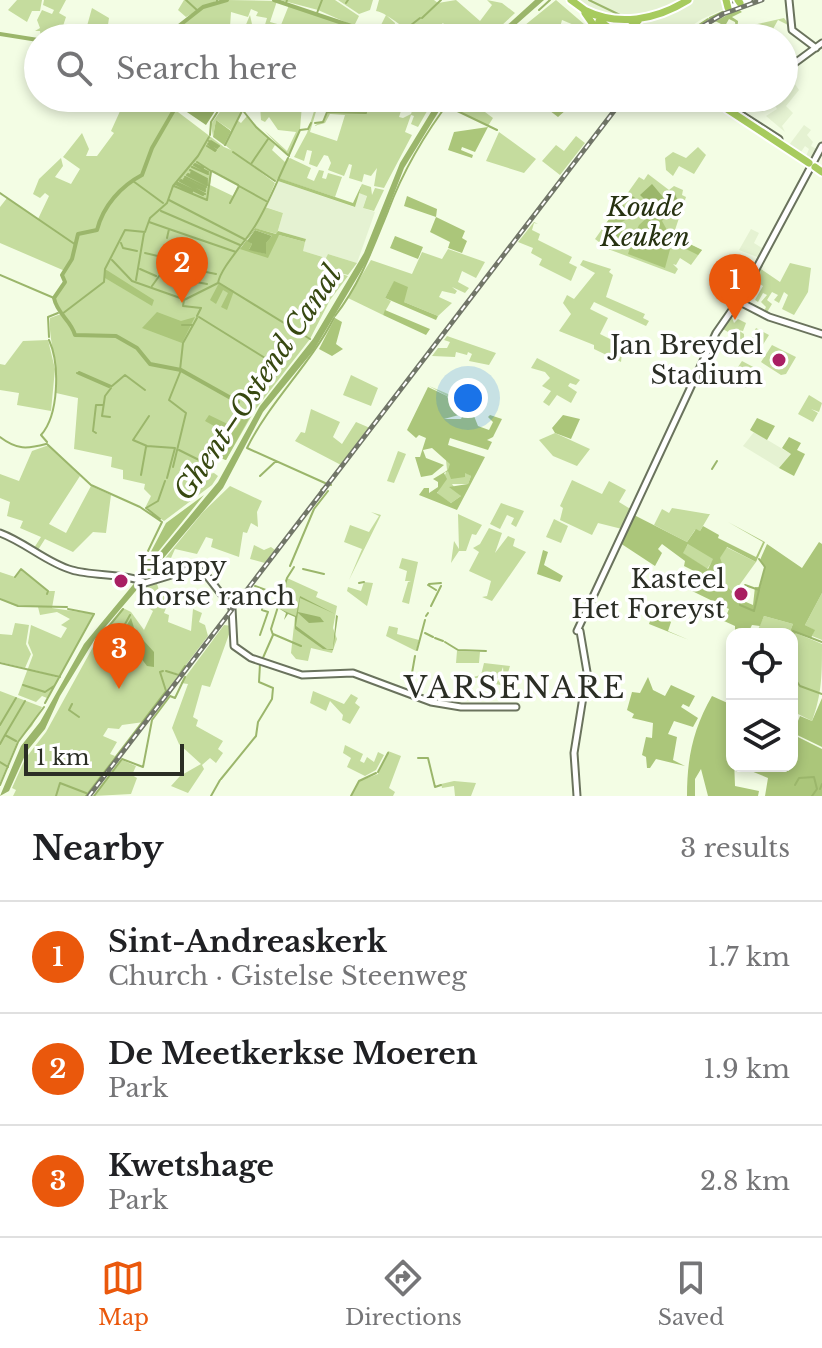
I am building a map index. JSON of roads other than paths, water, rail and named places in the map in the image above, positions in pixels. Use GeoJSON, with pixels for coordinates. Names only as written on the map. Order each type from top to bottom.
{"type":"FeatureCollection","features":[{"type":"Feature","properties":{"kind":"highway"},"geometry":{"type":"LineString","coordinates":[[569,0],[602,24]]}},
{"type":"Feature","properties":{"kind":"highway"},"geometry":{"type":"LineString","coordinates":[[630,24],[689,0]]}},
{"type":"Feature","properties":{"kind":"highway"},"geometry":{"type":"LineString","coordinates":[[584,12],[610,20],[643,18]]}},
{"type":"Feature","properties":{"kind":"highway"},"geometry":{"type":"LineString","coordinates":[[584,12],[593,24]]}},
{"type":"Feature","properties":{"kind":"highway"},"geometry":{"type":"LineString","coordinates":[[604,18],[643,18]]}},
{"type":"Feature","properties":{"kind":"highway"},"geometry":{"type":"LineString","coordinates":[[735,112],[815,167]]}},
{"type":"Feature","properties":{"kind":"highway"},"geometry":{"type":"LineString","coordinates":[[760,126],[794,156]]}},
{"type":"Feature","properties":{"kind":"street"},"geometry":{"type":"LineString","coordinates":[[733,3],[749,0]]}},
{"type":"Feature","properties":{"kind":"street"},"geometry":{"type":"LineString","coordinates":[[789,0],[791,24]]}},
{"type":"Feature","properties":{"kind":"street"},"geometry":{"type":"LineString","coordinates":[[798,35],[816,48]]}},
{"type":"Feature","properties":{"kind":"street"},"geometry":{"type":"LineString","coordinates":[[798,61],[822,43]]}},
{"type":"Feature","properties":{"kind":"street"},"geometry":{"type":"LineString","coordinates":[[735,112],[794,156],[815,167]]}},
{"type":"Feature","properties":{"kind":"street"},"geometry":{"type":"LineString","coordinates":[[737,112],[815,167]]}},
{"type":"Feature","properties":{"kind":"street"},"geometry":{"type":"LineString","coordinates":[[577,796],[573,764],[588,670],[580,630],[716,333],[738,301],[805,178],[815,167],[820,149]]}},
{"type":"Feature","properties":{"kind":"street"},"geometry":{"type":"LineString","coordinates":[[738,301],[769,317],[822,334]]}},
{"type":"Feature","properties":{"kind":"street"},"geometry":{"type":"LineString","coordinates":[[0,533],[68,569],[141,581],[191,570],[206,573],[233,610],[234,646],[259,661],[302,675],[346,673],[366,676],[424,700],[461,707],[516,707]]}},
{"type":"Feature","properties":{"kind":"waterway"},"geometry":{"type":"LineString","coordinates":[[186,0],[198,11]]}},
{"type":"Feature","properties":{"kind":"waterway"},"geometry":{"type":"LineString","coordinates":[[181,24],[203,7],[227,0]]}},
{"type":"Feature","properties":{"kind":"waterway"},"geometry":{"type":"LineString","coordinates":[[274,0],[345,24]]}},
{"type":"Feature","properties":{"kind":"waterway"},"geometry":{"type":"LineString","coordinates":[[317,13],[322,0]]}},
{"type":"Feature","properties":{"kind":"waterway"},"geometry":{"type":"LineString","coordinates":[[422,18],[441,0]]}},
{"type":"Feature","properties":{"kind":"waterway"},"geometry":{"type":"LineString","coordinates":[[539,10],[550,0]]}},
{"type":"Feature","properties":{"kind":"waterway"},"geometry":{"type":"LineString","coordinates":[[589,0],[620,15]]}},
{"type":"Feature","properties":{"kind":"waterway"},"geometry":{"type":"LineString","coordinates":[[710,18],[727,10]]}},
{"type":"Feature","properties":{"kind":"waterway"},"geometry":{"type":"LineString","coordinates":[[412,24],[420,18]]}},
{"type":"Feature","properties":{"kind":"waterway"},"geometry":{"type":"LineString","coordinates":[[700,24],[708,19]]}},
{"type":"Feature","properties":{"kind":"waterway"},"geometry":{"type":"LineString","coordinates":[[0,34],[24,38]]}},
{"type":"Feature","properties":{"kind":"waterway","name":"Ghent–Ostend Canal"},"geometry":{"type":"LineString","coordinates":[[173,112],[152,148],[142,175],[114,198],[97,230],[78,234],[72,259],[62,275],[65,282],[54,298],[75,335],[116,336],[137,348],[150,364],[181,370],[238,402]]}},
{"type":"Feature","properties":{"kind":"waterway"},"geometry":{"type":"LineString","coordinates":[[210,135],[211,122],[217,112]]}},
{"type":"Feature","properties":{"kind":"waterway"},"geometry":{"type":"LineString","coordinates":[[225,145],[242,112]]}},
{"type":"Feature","properties":{"kind":"waterway"},"geometry":{"type":"LineString","coordinates":[[244,112],[289,156]]}},
{"type":"Feature","properties":{"kind":"waterway"},"geometry":{"type":"LineString","coordinates":[[315,123],[323,122],[327,112]]}},
{"type":"Feature","properties":{"kind":"waterway"},"geometry":{"type":"LineString","coordinates":[[327,112],[366,112]]}},
{"type":"Feature","properties":{"kind":"waterway","name":"Ghent–Ostend Canal"},"geometry":{"type":"LineString","coordinates":[[335,316],[365,265],[408,167],[442,112]]}},
{"type":"Feature","properties":{"kind":"waterway"},"geometry":{"type":"LineString","coordinates":[[459,112],[497,130]]}},
{"type":"Feature","properties":{"kind":"waterway"},"geometry":{"type":"LineString","coordinates":[[289,155],[300,130],[308,129],[311,123]]}},
{"type":"Feature","properties":{"kind":"waterway"},"geometry":{"type":"LineString","coordinates":[[62,314],[104,282],[105,269],[125,230],[145,232],[150,218],[167,203],[173,186],[209,137]]}},
{"type":"Feature","properties":{"kind":"waterway"},"geometry":{"type":"LineString","coordinates":[[251,164],[268,139]]}},
{"type":"Feature","properties":{"kind":"waterway"},"geometry":{"type":"LineString","coordinates":[[209,141],[218,147]]}},
{"type":"Feature","properties":{"kind":"waterway"},"geometry":{"type":"LineString","coordinates":[[211,141],[219,146]]}},
{"type":"Feature","properties":{"kind":"waterway"},"geometry":{"type":"LineString","coordinates":[[209,143],[217,148]]}},
{"type":"Feature","properties":{"kind":"waterway"},"geometry":{"type":"LineString","coordinates":[[208,144],[216,150]]}},
{"type":"Feature","properties":{"kind":"waterway"},"geometry":{"type":"LineString","coordinates":[[207,146],[215,151]]}},
{"type":"Feature","properties":{"kind":"waterway"},"geometry":{"type":"LineString","coordinates":[[233,152],[275,181]]}},
{"type":"Feature","properties":{"kind":"waterway"},"geometry":{"type":"LineString","coordinates":[[197,316],[201,308],[183,306],[184,300],[218,283],[260,218],[288,158]]}},
{"type":"Feature","properties":{"kind":"waterway"},"geometry":{"type":"LineString","coordinates":[[174,186],[207,200],[211,171],[197,162]]}},
{"type":"Feature","properties":{"kind":"waterway"},"geometry":{"type":"LineString","coordinates":[[195,164],[203,168]]}},
{"type":"Feature","properties":{"kind":"waterway"},"geometry":{"type":"LineString","coordinates":[[194,165],[208,172]]}},
{"type":"Feature","properties":{"kind":"waterway"},"geometry":{"type":"LineString","coordinates":[[192,167],[208,174]]}},
{"type":"Feature","properties":{"kind":"waterway"},"geometry":{"type":"LineString","coordinates":[[190,170],[207,179]]}},
{"type":"Feature","properties":{"kind":"waterway"},"geometry":{"type":"LineString","coordinates":[[212,171],[238,185]]}},
{"type":"Feature","properties":{"kind":"waterway"},"geometry":{"type":"LineString","coordinates":[[191,173],[207,181]]}},
{"type":"Feature","properties":{"kind":"waterway"},"geometry":{"type":"LineString","coordinates":[[188,174],[207,183]]}},
{"type":"Feature","properties":{"kind":"waterway"},"geometry":{"type":"LineString","coordinates":[[187,175],[207,185]]}},
{"type":"Feature","properties":{"kind":"waterway"},"geometry":{"type":"LineString","coordinates":[[185,177],[206,187]]}},
{"type":"Feature","properties":{"kind":"waterway"},"geometry":{"type":"LineString","coordinates":[[184,179],[205,189]]}},
{"type":"Feature","properties":{"kind":"waterway"},"geometry":{"type":"LineString","coordinates":[[181,180],[205,191]]}},
{"type":"Feature","properties":{"kind":"waterway"},"geometry":{"type":"LineString","coordinates":[[133,181],[163,203]]}},
{"type":"Feature","properties":{"kind":"waterway"},"geometry":{"type":"LineString","coordinates":[[180,181],[205,194]]}},
{"type":"Feature","properties":{"kind":"waterway"},"geometry":{"type":"LineString","coordinates":[[178,183],[203,195]]}},
{"type":"Feature","properties":{"kind":"waterway"},"geometry":{"type":"LineString","coordinates":[[176,184],[192,192]]}},
{"type":"Feature","properties":{"kind":"waterway"},"geometry":{"type":"LineString","coordinates":[[230,203],[239,186],[266,201]]}},
{"type":"Feature","properties":{"kind":"waterway"},"geometry":{"type":"LineString","coordinates":[[0,193],[76,245]]}},
{"type":"Feature","properties":{"kind":"waterway"},"geometry":{"type":"LineString","coordinates":[[628,194],[653,212],[650,218]]}},
{"type":"Feature","properties":{"kind":"waterway"},"geometry":{"type":"LineString","coordinates":[[169,200],[244,239]]}},
{"type":"Feature","properties":{"kind":"waterway"},"geometry":{"type":"LineString","coordinates":[[633,217],[639,204]]}},
{"type":"Feature","properties":{"kind":"waterway"},"geometry":{"type":"LineString","coordinates":[[161,211],[240,245]]}},
{"type":"Feature","properties":{"kind":"waterway"},"geometry":{"type":"LineString","coordinates":[[636,212],[647,218]]}},
{"type":"Feature","properties":{"kind":"waterway"},"geometry":{"type":"LineString","coordinates":[[149,222],[169,229],[167,238]]}},
{"type":"Feature","properties":{"kind":"waterway"},"geometry":{"type":"LineString","coordinates":[[169,229],[236,252]]}},
{"type":"Feature","properties":{"kind":"waterway"},"geometry":{"type":"LineString","coordinates":[[136,280],[144,233]]}},
{"type":"Feature","properties":{"kind":"waterway"},"geometry":{"type":"LineString","coordinates":[[121,243],[123,248],[137,251]]}},
{"type":"Feature","properties":{"kind":"waterway"},"geometry":{"type":"LineString","coordinates":[[152,286],[162,272],[166,251]]}},
{"type":"Feature","properties":{"kind":"waterway"},"geometry":{"type":"LineString","coordinates":[[145,253],[162,257]]}},
{"type":"Feature","properties":{"kind":"waterway"},"geometry":{"type":"LineString","coordinates":[[185,295],[199,270],[188,267],[190,254]]}},
{"type":"Feature","properties":{"kind":"waterway"},"geometry":{"type":"LineString","coordinates":[[112,260],[132,281],[183,299]]}},
{"type":"Feature","properties":{"kind":"waterway"},"geometry":{"type":"LineString","coordinates":[[166,266],[174,260]]}},
{"type":"Feature","properties":{"kind":"waterway"},"geometry":{"type":"LineString","coordinates":[[140,269],[156,276]]}},
{"type":"Feature","properties":{"kind":"waterway"},"geometry":{"type":"LineString","coordinates":[[201,271],[216,274]]}},
{"type":"Feature","properties":{"kind":"waterway"},"geometry":{"type":"LineString","coordinates":[[0,275],[54,298]]}},
{"type":"Feature","properties":{"kind":"waterway"},"geometry":{"type":"LineString","coordinates":[[196,282],[207,284]]}},
{"type":"Feature","properties":{"kind":"waterway","name":"Ghent–Ostend Canal"},"geometry":{"type":"LineString","coordinates":[[219,283],[310,339]]}},
{"type":"Feature","properties":{"kind":"waterway"},"geometry":{"type":"LineString","coordinates":[[49,337],[48,317],[58,313]]}},
{"type":"Feature","properties":{"kind":"waterway","name":"Ghent–Ostend Canal"},"geometry":{"type":"LineString","coordinates":[[199,317],[273,363]]}},
{"type":"Feature","properties":{"kind":"waterway"},"geometry":{"type":"LineString","coordinates":[[180,370],[183,343],[197,318]]}},
{"type":"Feature","properties":{"kind":"waterway","name":"Ghent–Ostend Canal"},"geometry":{"type":"LineString","coordinates":[[325,483],[247,448],[334,318]]}},
{"type":"Feature","properties":{"kind":"waterway"},"geometry":{"type":"LineString","coordinates":[[182,325],[192,325]]}},
{"type":"Feature","properties":{"kind":"waterway"},"geometry":{"type":"LineString","coordinates":[[47,442],[41,435],[51,415],[56,389],[55,362],[49,340]]}},
{"type":"Feature","properties":{"kind":"waterway","name":"Ghent–Ostend Canal"},"geometry":{"type":"LineString","coordinates":[[173,467],[186,413],[169,400],[181,370]]}},
{"type":"Feature","properties":{"kind":"waterway"},"geometry":{"type":"LineString","coordinates":[[79,372],[111,386]]}},
{"type":"Feature","properties":{"kind":"waterway"},"geometry":{"type":"LineString","coordinates":[[77,373],[109,387]]}},
{"type":"Feature","properties":{"kind":"waterway"},"geometry":{"type":"LineString","coordinates":[[112,386],[125,375],[145,390]]}},
{"type":"Feature","properties":{"kind":"waterway"},"geometry":{"type":"LineString","coordinates":[[110,417],[102,416],[105,396],[111,388]]}},
{"type":"Feature","properties":{"kind":"waterway"},"geometry":{"type":"LineString","coordinates":[[96,433],[93,431],[96,405],[103,405]]}},
{"type":"Feature","properties":{"kind":"waterway","name":"Ghent–Ostend Canal"},"geometry":{"type":"LineString","coordinates":[[149,416],[133,440],[147,446],[175,448],[167,478]]}},
{"type":"Feature","properties":{"kind":"waterway"},"geometry":{"type":"LineString","coordinates":[[0,437],[22,447],[46,444]]}},
{"type":"Feature","properties":{"kind":"waterway"},"geometry":{"type":"LineString","coordinates":[[47,444],[91,485],[140,507],[162,522],[148,551]]}},
{"type":"Feature","properties":{"kind":"waterway"},"geometry":{"type":"LineString","coordinates":[[141,475],[146,447]]}},
{"type":"Feature","properties":{"kind":"waterway","name":"Ghent–Ostend Canal"},"geometry":{"type":"LineString","coordinates":[[179,450],[207,464]]}},
{"type":"Feature","properties":{"kind":"waterway"},"geometry":{"type":"LineString","coordinates":[[260,476],[276,461]]}},
{"type":"Feature","properties":{"kind":"waterway"},"geometry":{"type":"LineString","coordinates":[[712,469],[717,461]]}},
{"type":"Feature","properties":{"kind":"waterway","name":"Ghent–Ostend Canal"},"geometry":{"type":"LineString","coordinates":[[160,519],[146,508],[158,501],[165,481]]}},
{"type":"Feature","properties":{"kind":"waterway"},"geometry":{"type":"LineString","coordinates":[[321,490],[328,483]]}},
{"type":"Feature","properties":{"kind":"waterway"},"geometry":{"type":"LineString","coordinates":[[290,566],[314,509],[328,491]]}},
{"type":"Feature","properties":{"kind":"waterway"},"geometry":{"type":"LineString","coordinates":[[759,559],[765,567],[759,589]]}},
{"type":"Feature","properties":{"kind":"waterway"},"geometry":{"type":"LineString","coordinates":[[262,660],[273,635],[271,629],[287,578],[294,567]]}},
{"type":"Feature","properties":{"kind":"waterway"},"geometry":{"type":"LineString","coordinates":[[15,577],[21,569],[48,591],[47,594]]}},
{"type":"Feature","properties":{"kind":"waterway"},"geometry":{"type":"LineString","coordinates":[[303,569],[324,574]]}},
{"type":"Feature","properties":{"kind":"waterway"},"geometry":{"type":"LineString","coordinates":[[359,583],[364,582]]}},
{"type":"Feature","properties":{"kind":"waterway"},"geometry":{"type":"LineString","coordinates":[[429,584],[441,583]]}},
{"type":"Feature","properties":{"kind":"waterway"},"geometry":{"type":"LineString","coordinates":[[428,585],[436,590]]}},
{"type":"Feature","properties":{"kind":"waterway"},"geometry":{"type":"LineString","coordinates":[[740,591],[740,605],[754,611],[759,590],[745,585],[741,590]]}},
{"type":"Feature","properties":{"kind":"waterway"},"geometry":{"type":"LineString","coordinates":[[255,586],[282,596]]}},
{"type":"Feature","properties":{"kind":"waterway"},"geometry":{"type":"LineString","coordinates":[[431,606],[441,586]]}},
{"type":"Feature","properties":{"kind":"waterway"},"geometry":{"type":"LineString","coordinates":[[260,635],[268,612],[262,610],[265,590]]}},
{"type":"Feature","properties":{"kind":"waterway"},"geometry":{"type":"LineString","coordinates":[[0,599],[18,606],[67,607]]}},
{"type":"Feature","properties":{"kind":"waterway"},"geometry":{"type":"LineString","coordinates":[[45,703],[94,614],[68,609]]}},
{"type":"Feature","properties":{"kind":"waterway"},"geometry":{"type":"LineString","coordinates":[[123,609],[105,631],[110,636],[118,637],[130,615]]}},
{"type":"Feature","properties":{"kind":"waterway"},"geometry":{"type":"LineString","coordinates":[[417,650],[425,620]]}},
{"type":"Feature","properties":{"kind":"waterway"},"geometry":{"type":"LineString","coordinates":[[425,633],[433,637]]}},
{"type":"Feature","properties":{"kind":"waterway"},"geometry":{"type":"LineString","coordinates":[[798,633],[822,642]]}},
{"type":"Feature","properties":{"kind":"waterway"},"geometry":{"type":"LineString","coordinates":[[273,634],[301,646]]}},
{"type":"Feature","properties":{"kind":"waterway"},"geometry":{"type":"LineString","coordinates":[[435,638],[443,641]]}},
{"type":"Feature","properties":{"kind":"waterway"},"geometry":{"type":"LineString","coordinates":[[445,642],[458,650],[486,651]]}},
{"type":"Feature","properties":{"kind":"waterway"},"geometry":{"type":"LineString","coordinates":[[409,690],[415,656]]}},
{"type":"Feature","properties":{"kind":"waterway"},"geometry":{"type":"LineString","coordinates":[[0,663],[60,677]]}},
{"type":"Feature","properties":{"kind":"waterway"},"geometry":{"type":"LineString","coordinates":[[221,779],[256,736],[258,722],[272,699],[273,688],[259,682],[260,664]]}},
{"type":"Feature","properties":{"kind":"waterway"},"geometry":{"type":"LineString","coordinates":[[166,671],[179,675],[185,666]]}},
{"type":"Feature","properties":{"kind":"waterway"},"geometry":{"type":"LineString","coordinates":[[86,796],[166,691],[160,672],[163,671]]}},
{"type":"Feature","properties":{"kind":"waterway"},"geometry":{"type":"LineString","coordinates":[[94,796],[122,759],[143,767],[152,720],[170,696],[175,698],[185,677]]}},
{"type":"Feature","properties":{"kind":"waterway"},"geometry":{"type":"LineString","coordinates":[[798,683],[822,694]]}},
{"type":"Feature","properties":{"kind":"waterway"},"geometry":{"type":"LineString","coordinates":[[23,685],[45,692],[54,686]]}},
{"type":"Feature","properties":{"kind":"waterway"},"geometry":{"type":"LineString","coordinates":[[0,725],[16,698]]}},
{"type":"Feature","properties":{"kind":"waterway"},"geometry":{"type":"LineString","coordinates":[[5,735],[25,701]]}},
{"type":"Feature","properties":{"kind":"waterway"},"geometry":{"type":"LineString","coordinates":[[72,704],[69,710],[79,717]]}},
{"type":"Feature","properties":{"kind":"waterway"},"geometry":{"type":"LineString","coordinates":[[0,785],[18,742],[44,707]]}},
{"type":"Feature","properties":{"kind":"waterway"},"geometry":{"type":"LineString","coordinates":[[0,744],[5,735],[16,741]]}},
{"type":"Feature","properties":{"kind":"waterway"},"geometry":{"type":"LineString","coordinates":[[378,772],[388,753]]}},
{"type":"Feature","properties":{"kind":"waterway"},"geometry":{"type":"LineString","coordinates":[[418,758],[428,758],[435,787],[441,785]]}},
{"type":"Feature","properties":{"kind":"waterway"},"geometry":{"type":"LineString","coordinates":[[0,762],[8,767]]}},
{"type":"Feature","properties":{"kind":"waterway"},"geometry":{"type":"LineString","coordinates":[[351,796],[359,781],[376,773]]}},
{"type":"Feature","properties":{"kind":"waterway"},"geometry":{"type":"LineString","coordinates":[[795,785],[799,778],[814,777],[817,789],[812,796]]}},
{"type":"Feature","properties":{"kind":"waterway"},"geometry":{"type":"LineString","coordinates":[[211,796],[220,780]]}},
{"type":"Feature","properties":{"kind":"waterway"},"geometry":{"type":"LineString","coordinates":[[56,796],[60,783],[86,793]]}},
{"type":"Feature","properties":{"kind":"waterway"},"geometry":{"type":"LineString","coordinates":[[820,789],[822,784]]}},
{"type":"Feature","properties":{"kind":"railway"},"geometry":{"type":"LineString","coordinates":[[706,24],[723,14],[762,0]]}},
{"type":"Feature","properties":{"kind":"railway"},"geometry":{"type":"LineString","coordinates":[[89,796],[613,112]]}},
{"type":"Feature","properties":{"kind":"place","name":"De Meetkerkse Moeren"},"geometry":{"type":"Point","coordinates":[182,303]}},
{"type":"Feature","properties":{"kind":"place","name":"Sint-Andreaskerk"},"geometry":{"type":"Point","coordinates":[735,320]}},
{"type":"Feature","properties":{"kind":"place","name":"Jan Breydel Stadium"},"geometry":{"type":"Point","coordinates":[779,360]}},
{"type":"Feature","properties":{"kind":"place","name":"Happy horse ranch"},"geometry":{"type":"Point","coordinates":[121,581]}},
{"type":"Feature","properties":{"kind":"place","name":"Kasteel Het Foreyst"},"geometry":{"type":"Point","coordinates":[741,594]}},
{"type":"Feature","properties":{"kind":"place","name":"Kwetshage"},"geometry":{"type":"Point","coordinates":[119,689]}},
{"type":"Feature","properties":{"kind":"district","name":"VARSENARE"},"geometry":{"type":"Point","coordinates":[515,687]}},
{"type":"Feature","properties":{"kind":"park label","name":"Koude Keuken"},"geometry":{"type":"Point","coordinates":[645,222]}}]}
